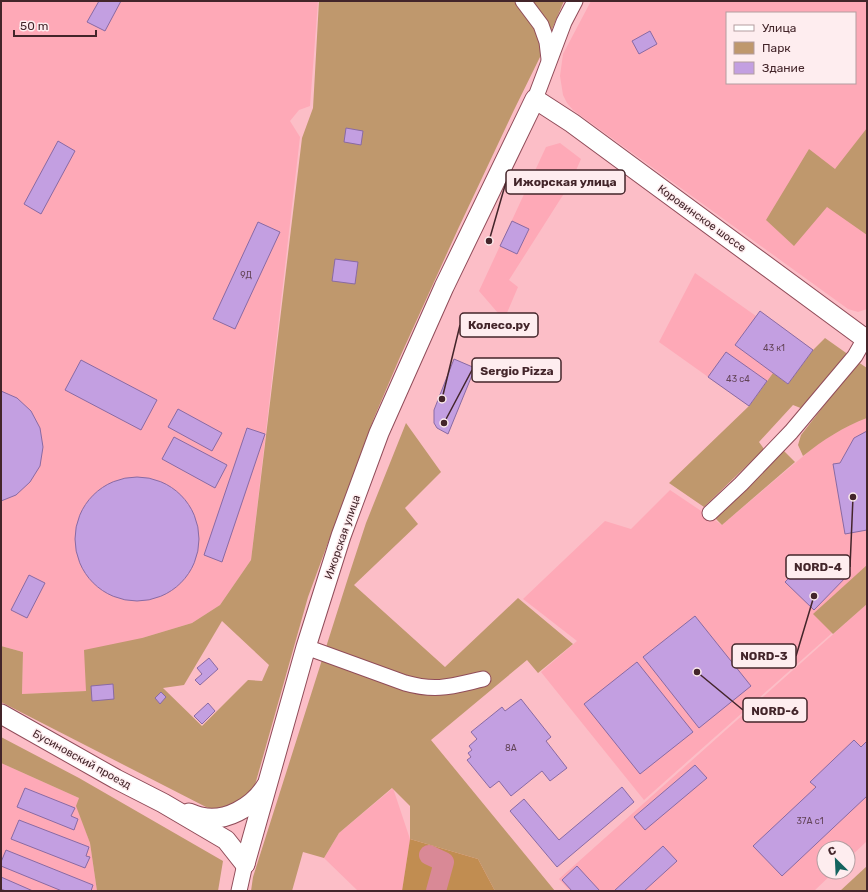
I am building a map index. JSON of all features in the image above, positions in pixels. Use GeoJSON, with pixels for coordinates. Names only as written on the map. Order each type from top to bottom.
{"type":"FeatureCollection","features":[{"type":"Feature","properties":{"kind":"main road","name":"Коровинское шоссе"},"geometry":{"type":"LineString","coordinates":[[535,98],[572,123],[866,337]]}},
{"type":"Feature","properties":{"kind":"main road","name":"Ижорская улица"},"geometry":{"type":"LineString","coordinates":[[245,864],[306,647],[341,536],[379,433],[444,287],[535,98]]}},
{"type":"Feature","properties":{"kind":"main road","name":"Бусиновский проезд"},"geometry":{"type":"LineString","coordinates":[[1,714],[116,780],[163,803]]}},
{"type":"Feature","properties":{"kind":"main road"},"geometry":{"type":"LineString","coordinates":[[163,803],[201,817],[218,818],[235,813],[244,808],[257,797],[268,782]]}},
{"type":"Feature","properties":{"kind":"main road"},"geometry":{"type":"LineString","coordinates":[[163,803],[226,840],[245,864]]}},
{"type":"Feature","properties":{"kind":"street"},"geometry":{"type":"LineString","coordinates":[[523,1],[540,25],[548,42],[549,60]]}},
{"type":"Feature","properties":{"kind":"street","name":"Ижорская улица"},"geometry":{"type":"LineString","coordinates":[[535,98],[564,22],[575,1]]}},
{"type":"Feature","properties":{"kind":"street"},"geometry":{"type":"LineString","coordinates":[[710,513],[741,484],[791,432],[854,356],[866,337]]}},
{"type":"Feature","properties":{"kind":"street"},"geometry":{"type":"LineString","coordinates":[[306,647],[418,687],[431,689],[444,688],[483,679]]}},
{"type":"Feature","properties":{"kind":"street","name":"Ижорская улица"},"geometry":{"type":"LineString","coordinates":[[239,891],[245,864]]}},
{"type":"Feature","properties":{"kind":"shaded area"},"geometry":{"type":"Polygon","coordinates":[[[1,1],[318,1],[310,106],[299,110],[290,121],[300,137],[251,560],[220,605],[192,623],[142,638],[87,691],[22,694],[23,652],[1,646],[1,1]]]}},
{"type":"Feature","properties":{"kind":"shaded area"},"geometry":{"type":"Polygon","coordinates":[[[591,1],[867,1],[867,309],[858,312],[848,309],[573,110],[563,95],[560,76],[563,54],[591,1]]]}},
{"type":"Feature","properties":{"kind":"shaded area"},"geometry":{"type":"Polygon","coordinates":[[[560,143],[581,159],[570,184],[509,280],[518,287],[504,320],[479,291],[546,147],[560,143]]]}},
{"type":"Feature","properties":{"kind":"shaded area"},"geometry":{"type":"Polygon","coordinates":[[[695,273],[756,316],[760,311],[813,350],[788,384],[773,373],[749,406],[659,342],[695,273]]]}},
{"type":"Feature","properties":{"kind":"shaded area"},"geometry":{"type":"Polygon","coordinates":[[[867,418],[867,602],[644,800],[541,672],[577,641],[523,599],[605,521],[631,529],[670,490],[722,525],[820,442],[850,425],[867,418]]]}},
{"type":"Feature","properties":{"kind":"shaded area"},"geometry":{"type":"Polygon","coordinates":[[[867,604],[867,841],[856,851],[856,840],[816,840],[816,880],[826,880],[814,891],[570,891],[559,879],[867,604]]]}},
{"type":"Feature","properties":{"kind":"shaded area"},"geometry":{"type":"Polygon","coordinates":[[[1,763],[79,798],[77,806],[90,843],[97,891],[1,891],[1,763]]]}},
{"type":"Feature","properties":{"kind":"shaded area"},"geometry":{"type":"Polygon","coordinates":[[[393,788],[410,839],[402,891],[358,891],[324,858],[339,833],[393,788]]]}},
{"type":"Feature","properties":{"kind":"shaded area"},"geometry":{"type":"Polygon","coordinates":[[[410,839],[478,859],[495,891],[402,891],[410,839]]]}},
{"type":"Feature","properties":{"kind":"green space"},"geometry":{"type":"Polygon","coordinates":[[[319,1],[564,1],[541,55],[458,229],[374,418],[308,597],[255,785],[245,803],[215,810],[206,807],[1,702],[1,646],[23,652],[22,694],[86,691],[84,650],[142,638],[192,623],[220,605],[251,560],[302,138],[313,108],[319,1]],[[222,621],[184,685],[163,688],[202,726],[248,680],[262,681],[269,665],[222,621]]]}},
{"type":"Feature","properties":{"kind":"green space"},"geometry":{"type":"Polygon","coordinates":[[[867,128],[867,235],[827,207],[794,246],[766,220],[809,149],[835,169],[867,128]]]}},
{"type":"Feature","properties":{"kind":"green space"},"geometry":{"type":"Polygon","coordinates":[[[825,338],[849,355],[803,409],[793,405],[759,442],[764,449],[704,507],[669,483],[749,406],[773,373],[788,384],[813,350],[825,338]]]}},
{"type":"Feature","properties":{"kind":"green space"},"geometry":{"type":"Polygon","coordinates":[[[858,362],[867,368],[867,418],[834,434],[803,456],[798,445],[801,435],[858,362]]]}},
{"type":"Feature","properties":{"kind":"green space"},"geometry":{"type":"Polygon","coordinates":[[[406,423],[441,472],[405,508],[418,524],[354,585],[445,667],[518,598],[573,644],[538,673],[527,660],[431,740],[555,891],[495,891],[478,859],[410,839],[410,806],[392,788],[339,833],[324,858],[303,852],[292,891],[251,891],[253,877],[366,523],[406,423]]]}},
{"type":"Feature","properties":{"kind":"green space"},"geometry":{"type":"Polygon","coordinates":[[[782,449],[795,462],[722,525],[712,515],[782,449]]]}},
{"type":"Feature","properties":{"kind":"green space"},"geometry":{"type":"Polygon","coordinates":[[[867,565],[867,604],[833,634],[813,614],[867,565]]]}},
{"type":"Feature","properties":{"kind":"green space"},"geometry":{"type":"Polygon","coordinates":[[[1,737],[79,778],[223,861],[218,891],[97,891],[90,843],[76,806],[79,798],[1,763],[1,737]]]}},
{"type":"Feature","properties":{"kind":"green space"},"geometry":{"type":"Polygon","coordinates":[[[867,866],[867,891],[840,891],[852,880],[856,880],[856,876],[867,866]]]}},
{"type":"Feature","properties":{"kind":"building"},"geometry":{"type":"Polygon","coordinates":[[[99,1],[121,1],[105,31],[87,22],[99,1]]]}},
{"type":"Feature","properties":{"kind":"building"},"geometry":{"type":"Polygon","coordinates":[[[650,31],[657,44],[639,54],[632,41],[650,31]]]}},
{"type":"Feature","properties":{"kind":"building"},"geometry":{"type":"Polygon","coordinates":[[[346,128],[363,131],[361,145],[344,142],[346,128]]]}},
{"type":"Feature","properties":{"kind":"building"},"geometry":{"type":"Polygon","coordinates":[[[58,141],[75,151],[41,214],[24,204],[58,141]]]}},
{"type":"Feature","properties":{"kind":"building"},"geometry":{"type":"Polygon","coordinates":[[[512,221],[529,229],[517,254],[500,246],[512,221]]]}},
{"type":"Feature","properties":{"kind":"building"},"geometry":{"type":"Polygon","coordinates":[[[258,222],[280,232],[235,329],[213,319],[258,222]]]}},
{"type":"Feature","properties":{"kind":"building"},"geometry":{"type":"Polygon","coordinates":[[[335,259],[358,262],[355,284],[332,281],[335,259]]]}},
{"type":"Feature","properties":{"kind":"building"},"geometry":{"type":"Polygon","coordinates":[[[760,311],[813,350],[788,384],[735,345],[760,311]]]}},
{"type":"Feature","properties":{"kind":"building"},"geometry":{"type":"Polygon","coordinates":[[[726,352],[767,381],[749,406],[708,377],[726,352]]]}},
{"type":"Feature","properties":{"kind":"building"},"geometry":{"type":"Polygon","coordinates":[[[454,359],[475,368],[448,434],[437,428],[434,423],[434,410],[454,359]]]}},
{"type":"Feature","properties":{"kind":"building"},"geometry":{"type":"Polygon","coordinates":[[[81,360],[157,400],[141,430],[65,390],[81,360]]]}},
{"type":"Feature","properties":{"kind":"building"},"geometry":{"type":"Polygon","coordinates":[[[1,391],[17,398],[31,411],[40,428],[43,447],[40,466],[30,482],[16,495],[1,501],[1,391]]]}},
{"type":"Feature","properties":{"kind":"building"},"geometry":{"type":"Polygon","coordinates":[[[178,409],[222,433],[212,451],[168,427],[178,409]]]}},
{"type":"Feature","properties":{"kind":"building"},"geometry":{"type":"Polygon","coordinates":[[[247,428],[265,434],[222,562],[204,555],[247,428]]]}},
{"type":"Feature","properties":{"kind":"building"},"geometry":{"type":"Polygon","coordinates":[[[867,431],[867,530],[845,534],[833,464],[840,463],[854,438],[867,431]]]}},
{"type":"Feature","properties":{"kind":"building"},"geometry":{"type":"Polygon","coordinates":[[[174,437],[227,465],[215,488],[162,459],[174,437]]]}},
{"type":"Feature","properties":{"kind":"building"},"geometry":{"type":"Polygon","coordinates":[[[137,477],[149,478],[161,482],[181,495],[194,515],[198,527],[198,551],[194,563],[181,583],[161,596],[149,600],[137,601],[125,600],[113,596],[93,583],[80,563],[76,551],[75,539],[76,527],[80,515],[93,495],[113,482],[125,478],[137,477]]]}},
{"type":"Feature","properties":{"kind":"building"},"geometry":{"type":"Polygon","coordinates":[[[842,567],[849,574],[814,610],[785,582],[791,576],[842,567]]]}},
{"type":"Feature","properties":{"kind":"building"},"geometry":{"type":"Polygon","coordinates":[[[29,575],[45,583],[27,618],[11,610],[29,575]]]}},
{"type":"Feature","properties":{"kind":"building"},"geometry":{"type":"Polygon","coordinates":[[[695,616],[751,686],[699,728],[643,657],[695,616]]]}},
{"type":"Feature","properties":{"kind":"building"},"geometry":{"type":"Polygon","coordinates":[[[209,658],[218,669],[200,685],[195,680],[202,674],[197,668],[209,658]]]}},
{"type":"Feature","properties":{"kind":"building"},"geometry":{"type":"Polygon","coordinates":[[[637,662],[693,732],[640,774],[584,704],[637,662]]]}},
{"type":"Feature","properties":{"kind":"building"},"geometry":{"type":"Polygon","coordinates":[[[113,684],[114,699],[92,701],[91,686],[113,684]]]}},
{"type":"Feature","properties":{"kind":"building"},"geometry":{"type":"Polygon","coordinates":[[[161,692],[166,697],[160,704],[155,698],[161,692]]]}},
{"type":"Feature","properties":{"kind":"building"},"geometry":{"type":"Polygon","coordinates":[[[521,699],[551,737],[546,741],[567,768],[550,781],[542,771],[511,796],[499,781],[490,788],[467,760],[471,757],[468,753],[472,750],[469,746],[477,739],[471,732],[502,707],[505,711],[521,699]]]}},
{"type":"Feature","properties":{"kind":"building"},"geometry":{"type":"Polygon","coordinates":[[[208,703],[215,711],[202,724],[194,716],[208,703]]]}},
{"type":"Feature","properties":{"kind":"building"},"geometry":{"type":"Polygon","coordinates":[[[854,740],[861,747],[867,741],[867,796],[820,840],[816,840],[816,844],[782,876],[753,846],[816,787],[810,782],[854,740]]]}},
{"type":"Feature","properties":{"kind":"building"},"geometry":{"type":"Polygon","coordinates":[[[695,765],[707,778],[645,830],[634,817],[695,765]]]}},
{"type":"Feature","properties":{"kind":"building"},"geometry":{"type":"Polygon","coordinates":[[[622,787],[634,802],[557,867],[510,811],[524,799],[559,840],[622,787]]]}},
{"type":"Feature","properties":{"kind":"building"},"geometry":{"type":"Polygon","coordinates":[[[25,788],[75,808],[71,816],[78,819],[74,830],[17,807],[25,788]]]}},
{"type":"Feature","properties":{"kind":"building"},"geometry":{"type":"Polygon","coordinates":[[[19,820],[89,847],[86,856],[90,857],[85,868],[11,839],[19,820]]]}},
{"type":"Feature","properties":{"kind":"building"},"geometry":{"type":"Polygon","coordinates":[[[663,846],[677,861],[644,891],[614,891],[663,846]]]}},
{"type":"Feature","properties":{"kind":"building"},"geometry":{"type":"Polygon","coordinates":[[[6,850],[93,885],[91,891],[62,891],[1,866],[6,850]]]}},
{"type":"Feature","properties":{"kind":"building"},"geometry":{"type":"Polygon","coordinates":[[[577,866],[600,891],[572,891],[562,880],[577,866]]]}},
{"type":"Feature","properties":{"kind":"building"},"geometry":{"type":"Polygon","coordinates":[[[1,877],[33,891],[6,891],[1,889],[1,877]]]}},
{"type":"Feature","properties":{"kind":"waterway"},"geometry":{"type":"LineString","coordinates":[[429,855],[444,862],[436,891]]}},
{"type":"Feature","properties":{"kind":"place","name":"Ижорская улица"},"geometry":{"type":"Point","coordinates":[489,241]}},
{"type":"Feature","properties":{"kind":"place","name":"Колесо.ру"},"geometry":{"type":"Point","coordinates":[442,399]}},
{"type":"Feature","properties":{"kind":"place","name":"Sergio Pizza"},"geometry":{"type":"Point","coordinates":[444,423]}},
{"type":"Feature","properties":{"kind":"place","name":"NORD-4"},"geometry":{"type":"Point","coordinates":[853,497]}},
{"type":"Feature","properties":{"kind":"place","name":"NORD-3"},"geometry":{"type":"Point","coordinates":[814,596]}},
{"type":"Feature","properties":{"kind":"place","name":"NORD-6"},"geometry":{"type":"Point","coordinates":[697,672]}}]}
